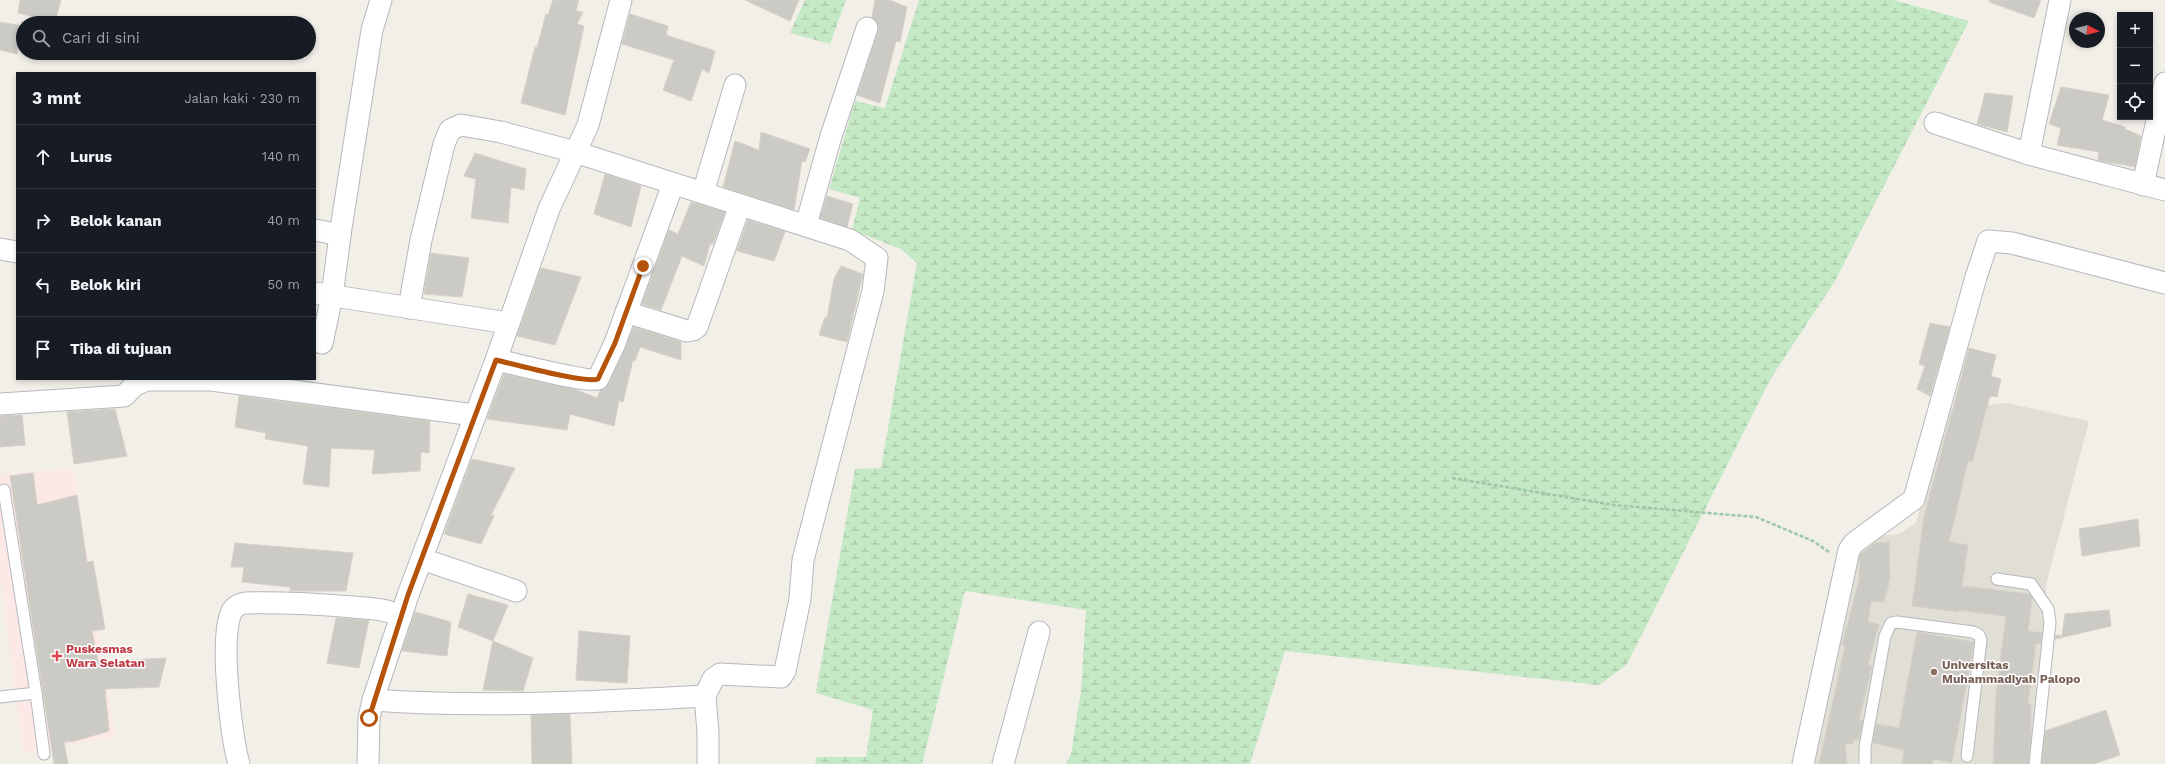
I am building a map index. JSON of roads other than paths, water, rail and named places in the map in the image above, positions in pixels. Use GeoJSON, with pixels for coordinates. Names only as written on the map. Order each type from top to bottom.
{"type":"FeatureCollection","features":[{"type":"Feature","properties":{"kind":"street"},"geometry":{"type":"LineString","coordinates":[[322,342],[323,295],[340,235],[372,30],[381,0]]}},
{"type":"Feature","properties":{"kind":"street"},"geometry":{"type":"LineString","coordinates":[[368,764],[369,718],[373,700],[401,617],[474,415],[496,360],[548,209],[588,125],[621,0]]}},
{"type":"Feature","properties":{"kind":"street"},"geometry":{"type":"LineString","coordinates":[[2029,154],[2060,0]]}},
{"type":"Feature","properties":{"kind":"street"},"geometry":{"type":"LineString","coordinates":[[806,225],[831,136],[867,28]]}},
{"type":"Feature","properties":{"kind":"street"},"geometry":{"type":"LineString","coordinates":[[2143,185],[2165,83]]}},
{"type":"Feature","properties":{"kind":"street"},"geometry":{"type":"LineString","coordinates":[[703,193],[735,85]]}},
{"type":"Feature","properties":{"kind":"street"},"geometry":{"type":"LineString","coordinates":[[1935,122],[2029,154],[2165,190]]}},
{"type":"Feature","properties":{"kind":"street"},"geometry":{"type":"LineString","coordinates":[[409,308],[422,240],[444,144],[450,130],[461,126],[501,132],[575,152],[806,225],[850,240],[876,258],[873,291],[803,560],[800,599],[785,671],[778,678],[744,674],[720,674],[713,679],[705,696],[708,732],[708,764]]}},
{"type":"Feature","properties":{"kind":"street"},"geometry":{"type":"LineString","coordinates":[[496,360],[574,378],[596,380],[603,371],[673,184]]}},
{"type":"Feature","properties":{"kind":"street"},"geometry":{"type":"LineString","coordinates":[[626,312],[687,331],[693,330],[696,327],[740,205]]}},
{"type":"Feature","properties":{"kind":"street"},"geometry":{"type":"LineString","coordinates":[[316,230],[340,235]]}},
{"type":"Feature","properties":{"kind":"street"},"geometry":{"type":"LineString","coordinates":[[1803,764],[1849,550],[1854,543],[1914,499],[1976,277],[1988,241],[2012,243],[2165,283]]}},
{"type":"Feature","properties":{"kind":"street"},"geometry":{"type":"LineString","coordinates":[[0,249],[16,252]]}},
{"type":"Feature","properties":{"kind":"street"},"geometry":{"type":"LineString","coordinates":[[323,295],[508,323]]}},
{"type":"Feature","properties":{"kind":"street"},"geometry":{"type":"LineString","coordinates":[[0,404],[124,396],[135,384],[147,380],[211,380],[474,415]]}},
{"type":"Feature","properties":{"kind":"street"},"geometry":{"type":"LineString","coordinates":[[422,559],[516,591]]}},
{"type":"Feature","properties":{"kind":"street"},"geometry":{"type":"LineString","coordinates":[[239,764],[230,711],[226,660],[229,625],[232,612],[238,605],[244,603],[318,604],[382,610],[393,612],[401,617]]}},
{"type":"Feature","properties":{"kind":"street"},"geometry":{"type":"LineString","coordinates":[[1003,764],[1039,632]]}},
{"type":"Feature","properties":{"kind":"street"},"geometry":{"type":"LineString","coordinates":[[373,700],[428,704],[523,704],[705,696]]}},
{"type":"Feature","properties":{"kind":"lane"},"geometry":{"type":"LineString","coordinates":[[4,490],[36,693],[44,754]]}},
{"type":"Feature","properties":{"kind":"lane"},"geometry":{"type":"LineString","coordinates":[[1997,579],[2031,584],[2048,609],[2050,616],[2048,649],[2035,751],[2035,764]]}},
{"type":"Feature","properties":{"kind":"lane"},"geometry":{"type":"LineString","coordinates":[[1865,764],[1865,747],[1885,636],[1891,623],[1897,622],[1973,632],[1979,635],[1981,640],[1967,756]]}},
{"type":"Feature","properties":{"kind":"lane"},"geometry":{"type":"LineString","coordinates":[[0,697],[36,693]]}},
{"type":"Feature","properties":{"kind":"place","name":"Puskesmas Wara Selatan"},"geometry":{"type":"Point","coordinates":[57,656]}},
{"type":"Feature","properties":{"kind":"place","name":"Universitas Muhammadiyah Palopo"},"geometry":{"type":"Point","coordinates":[1934,672]}}]}
